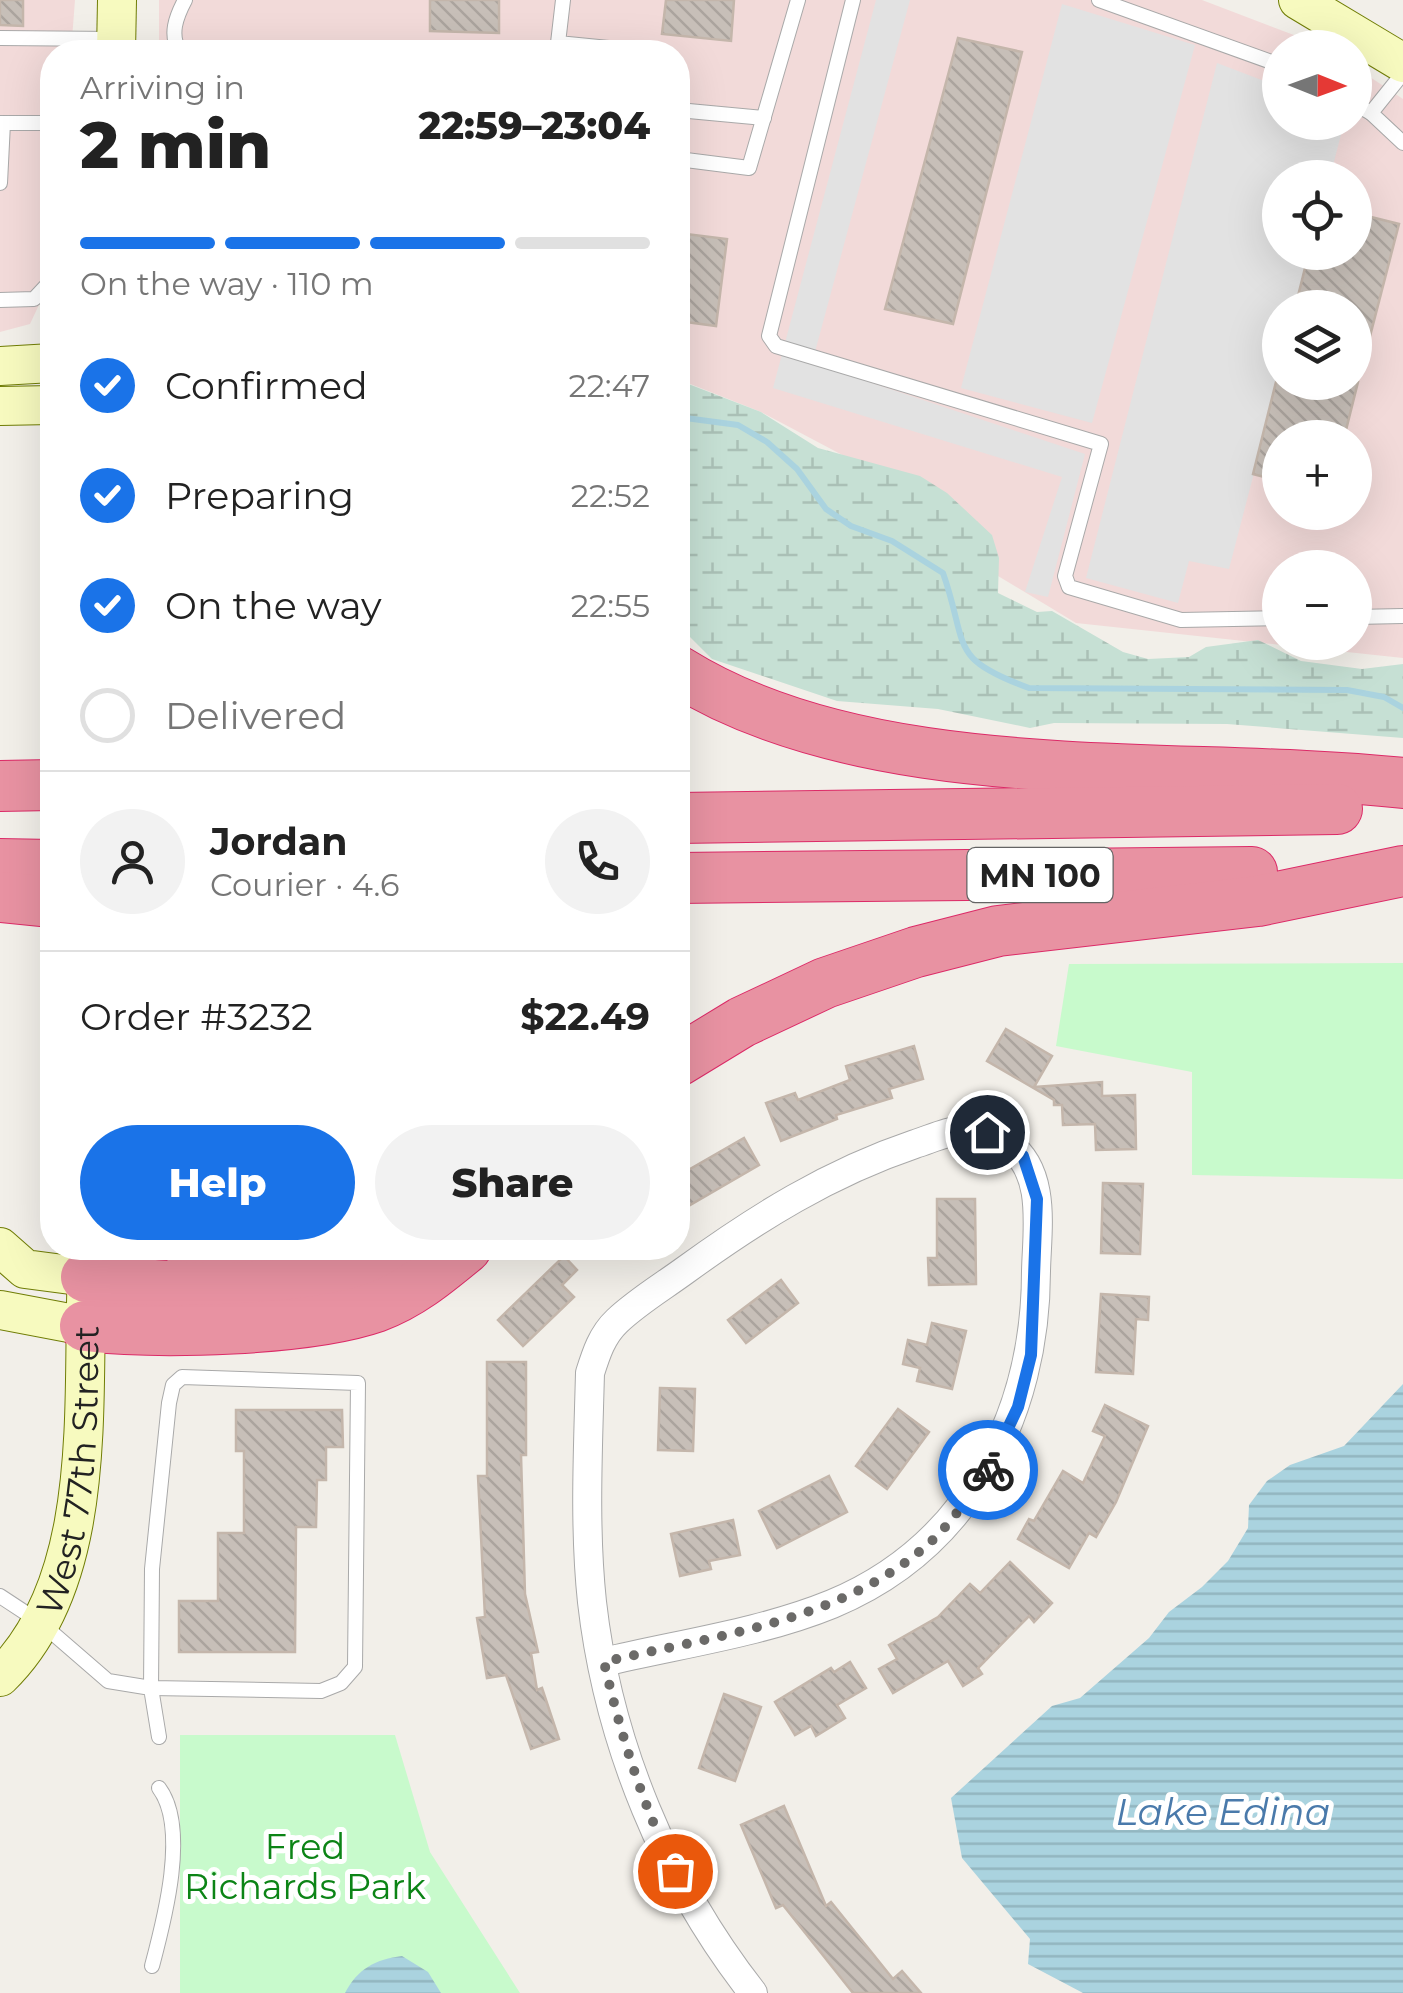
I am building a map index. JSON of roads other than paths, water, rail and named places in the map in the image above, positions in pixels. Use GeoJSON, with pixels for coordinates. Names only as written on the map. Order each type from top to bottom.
{"type":"FeatureCollection","features":[{"type":"Feature","properties":{"kind":"highway"},"geometry":{"type":"LineString","coordinates":[[690,678],[715,694],[772,718],[834,735],[916,750],[1016,761],[1403,783]]}},
{"type":"Feature","properties":{"kind":"highway"},"geometry":{"type":"LineString","coordinates":[[0,786],[40,784]]}},
{"type":"Feature","properties":{"kind":"highway","name":"MN 100"},"geometry":{"type":"LineString","coordinates":[[690,818],[1403,807]]}},
{"type":"Feature","properties":{"kind":"highway"},"geometry":{"type":"LineString","coordinates":[[0,810],[40,811]]}},
{"type":"Feature","properties":{"kind":"highway"},"geometry":{"type":"LineString","coordinates":[[0,864],[40,865]]}},
{"type":"Feature","properties":{"kind":"highway"},"geometry":{"type":"LineString","coordinates":[[690,1054],[742,1022],[825,983],[916,952],[998,931],[1258,902],[1403,870]]}},
{"type":"Feature","properties":{"kind":"highway","name":"MN 100"},"geometry":{"type":"LineString","coordinates":[[690,878],[1403,870]]}},
{"type":"Feature","properties":{"kind":"highway"},"geometry":{"type":"LineString","coordinates":[[0,897],[40,901]]}},
{"type":"Feature","properties":{"kind":"highway"},"geometry":{"type":"LineString","coordinates":[[87,1262],[132,1284],[309,1282],[346,1273],[372,1260]]}},
{"type":"Feature","properties":{"kind":"highway"},"geometry":{"type":"LineString","coordinates":[[85,1326],[141,1332],[344,1315],[408,1292],[450,1260]]}},
{"type":"Feature","properties":{"kind":"street"},"geometry":{"type":"LineString","coordinates":[[116,0],[116,40]]}},
{"type":"Feature","properties":{"kind":"street"},"geometry":{"type":"LineString","coordinates":[[1298,0],[1403,63]]}},
{"type":"Feature","properties":{"kind":"street"},"geometry":{"type":"LineString","coordinates":[[0,366],[40,364]]}},
{"type":"Feature","properties":{"kind":"street"},"geometry":{"type":"LineString","coordinates":[[0,406],[40,405]]}},
{"type":"Feature","properties":{"kind":"street"},"geometry":{"type":"LineString","coordinates":[[604,1662],[831,1604],[881,1579],[926,1546],[996,1458],[1018,1407],[1031,1355],[1037,1199],[1023,1156],[1006,1142],[987,1132],[965,1130],[942,1135],[874,1158],[807,1189],[639,1304],[616,1322],[598,1346],[590,1374],[588,1550],[592,1606],[604,1662],[623,1743],[651,1822],[688,1896],[753,1993]]}},
{"type":"Feature","properties":{"kind":"street"},"geometry":{"type":"LineString","coordinates":[[0,1248],[15,1265],[25,1269],[87,1262]]}},
{"type":"Feature","properties":{"kind":"street","name":"West 77th Street"},"geometry":{"type":"LineString","coordinates":[[0,1677],[18,1660],[58,1586],[77,1507],[87,1262]]}},
{"type":"Feature","properties":{"kind":"street"},"geometry":{"type":"LineString","coordinates":[[0,1310],[85,1326]]}},
{"type":"Feature","properties":{"kind":"lane"},"geometry":{"type":"LineString","coordinates":[[175,40],[175,18],[185,0]]}},
{"type":"Feature","properties":{"kind":"lane"},"geometry":{"type":"LineString","coordinates":[[558,40],[563,0]]}},
{"type":"Feature","properties":{"kind":"lane"},"geometry":{"type":"LineString","coordinates":[[690,161],[750,168],[798,0]]}},
{"type":"Feature","properties":{"kind":"lane"},"geometry":{"type":"LineString","coordinates":[[853,0],[769,336],[776,346],[1101,444],[1064,576],[1069,587],[1181,620],[1262,618]]}},
{"type":"Feature","properties":{"kind":"lane"},"geometry":{"type":"LineString","coordinates":[[1099,0],[1262,59]]}},
{"type":"Feature","properties":{"kind":"lane"},"geometry":{"type":"LineString","coordinates":[[0,38],[40,41]]}},
{"type":"Feature","properties":{"kind":"lane"},"geometry":{"type":"LineString","coordinates":[[1403,73],[1372,113],[1403,143]]}},
{"type":"Feature","properties":{"kind":"lane"},"geometry":{"type":"LineString","coordinates":[[690,111],[764,118]]}},
{"type":"Feature","properties":{"kind":"lane"},"geometry":{"type":"LineString","coordinates":[[0,183],[2,123],[40,124]]}},
{"type":"Feature","properties":{"kind":"lane"},"geometry":{"type":"LineString","coordinates":[[0,300],[34,299],[40,293]]}},
{"type":"Feature","properties":{"kind":"lane"},"geometry":{"type":"LineString","coordinates":[[1372,617],[1403,616]]}},
{"type":"Feature","properties":{"kind":"lane"},"geometry":{"type":"LineString","coordinates":[[0,1596],[41,1623],[108,1682],[151,1688],[320,1691],[342,1683],[355,1666],[358,1383],[182,1377],[173,1384],[152,1569],[151,1688],[159,1737]]}},
{"type":"Feature","properties":{"kind":"lane"},"geometry":{"type":"LineString","coordinates":[[152,1966],[170,1901],[172,1813],[159,1788]]}},
{"type":"Feature","properties":{"kind":"water","name":"Lake Edina"},"geometry":{"type":"Polygon","coordinates":[[[1403,1384],[1403,1993],[1083,1993],[1028,1964],[1030,1939],[962,1858],[951,1798],[1052,1706],[1080,1698],[1228,1561],[1248,1528],[1249,1505],[1267,1481],[1290,1465],[1344,1446],[1403,1384]]]}},
{"type":"Feature","properties":{"kind":"water"},"geometry":{"type":"Polygon","coordinates":[[[402,1956],[428,1972],[441,1993],[345,1993],[368,1967],[402,1956]]]}},
{"type":"Feature","properties":{"kind":"waterway"},"geometry":{"type":"LineString","coordinates":[[690,419],[738,425],[767,442],[797,469],[826,509],[851,526],[892,541],[943,573],[960,634],[973,658],[985,668],[1029,688],[1347,690],[1384,697],[1403,708]]}},
{"type":"Feature","properties":{"kind":"park label","name":"Fred Richards Park"},"geometry":{"type":"Point","coordinates":[305,1866]}}]}
